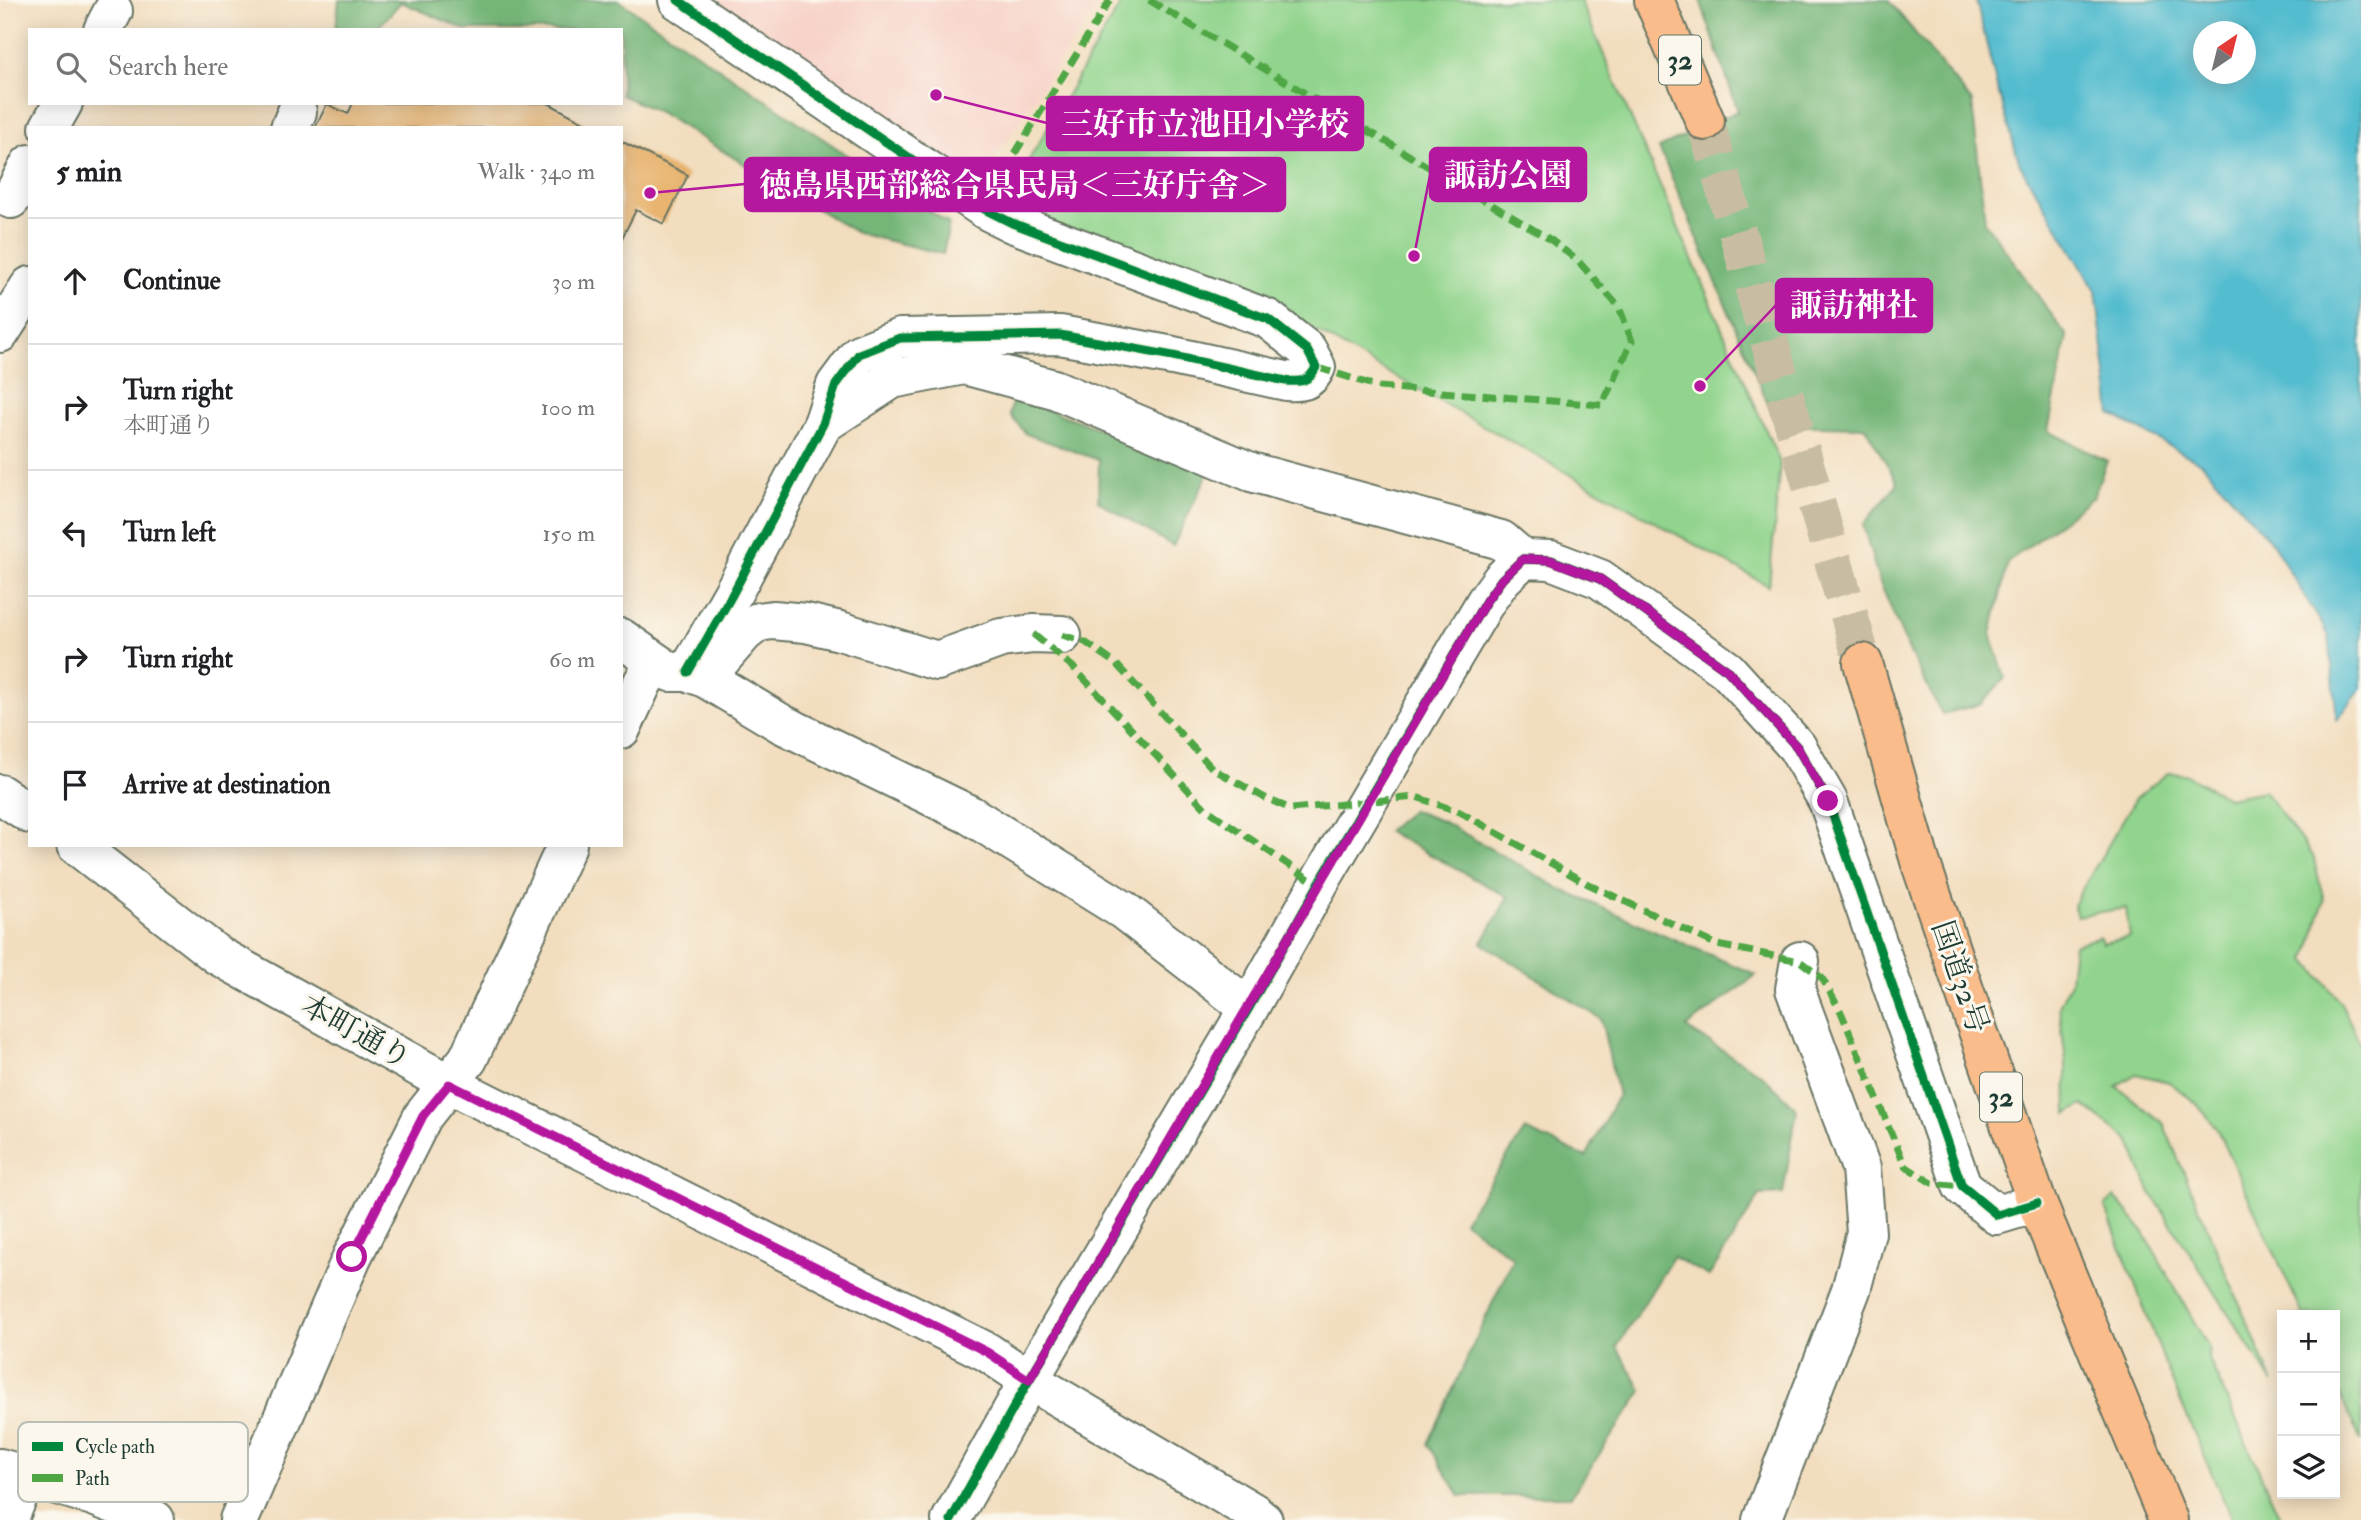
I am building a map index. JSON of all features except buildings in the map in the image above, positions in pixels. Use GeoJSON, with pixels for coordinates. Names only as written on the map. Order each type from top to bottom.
{"type":"FeatureCollection","features":[{"type":"Feature","properties":{"kind":"highway","name":"32"},"geometry":{"type":"LineString","coordinates":[[1654,0],[1705,121]]}},
{"type":"Feature","properties":{"kind":"highway","name":"国道32号"},"geometry":{"type":"LineString","coordinates":[[1863,663],[1920,861],[2037,1203],[2168,1520]]}},
{"type":"Feature","properties":{"kind":"street"},"geometry":{"type":"LineString","coordinates":[[678,0],[986,210],[1012,223],[1268,320],[1307,350],[1317,367],[1311,377],[1301,382],[1286,381],[1060,335],[900,338],[859,354],[836,385],[823,424],[732,595],[683,671]]}},
{"type":"Feature","properties":{"kind":"street"},"geometry":{"type":"LineString","coordinates":[[50,126],[62,105]]}},
{"type":"Feature","properties":{"kind":"street"},"geometry":{"type":"LineString","coordinates":[[13,201],[28,168]]}},
{"type":"Feature","properties":{"kind":"street"},"geometry":{"type":"LineString","coordinates":[[0,333],[28,289]]}},
{"type":"Feature","properties":{"kind":"street"},"geometry":{"type":"LineString","coordinates":[[823,424],[892,379],[964,365],[1054,389],[1251,471],[1501,540],[1523,559],[1550,560],[1600,579],[1727,670],[1797,747],[1828,801],[1962,1186],[1997,1214],[2037,1203]]}},
{"type":"Feature","properties":{"kind":"street"},"geometry":{"type":"LineString","coordinates":[[951,1520],[1029,1380],[1249,1008],[1321,878],[1486,601],[1502,579],[1523,559]]}},
{"type":"Feature","properties":{"kind":"street"},"geometry":{"type":"LineString","coordinates":[[623,725],[643,682],[683,671],[758,622],[773,620],[806,623],[937,661],[1001,638],[1033,634],[1062,635]]}},
{"type":"Feature","properties":{"kind":"street"},"geometry":{"type":"LineString","coordinates":[[623,639],[782,724],[970,815],[1123,910],[1249,1008]]}},
{"type":"Feature","properties":{"kind":"street"},"geometry":{"type":"LineString","coordinates":[[0,794],[28,813]]}},
{"type":"Feature","properties":{"kind":"street","name":"本町通り"},"geometry":{"type":"LineString","coordinates":[[79,847],[217,955],[449,1084],[987,1352],[1263,1520]]}},
{"type":"Feature","properties":{"kind":"street"},"geometry":{"type":"LineString","coordinates":[[248,1499],[352,1257],[423,1116],[468,1059],[566,847]]}},
{"type":"Feature","properties":{"kind":"street"},"geometry":{"type":"LineString","coordinates":[[1762,1520],[1851,1290],[1866,1233],[1861,1168],[1795,989],[1800,961]]}},
{"type":"Feature","properties":{"kind":"street"},"geometry":{"type":"LineString","coordinates":[[8,1520],[14,1472]]}},
{"type":"Feature","properties":{"kind":"street"},"geometry":{"type":"LineString","coordinates":[[108,1502],[155,1520]]}},
{"type":"Feature","properties":{"kind":"street"},"geometry":{"type":"LineString","coordinates":[[239,1520],[247,1502]]}},
{"type":"Feature","properties":{"kind":"shaded area"},"geometry":{"type":"Polygon","coordinates":[[[696,0],[1101,0],[973,191],[696,0]]]}},
{"type":"Feature","properties":{"kind":"green space"},"geometry":{"type":"Polygon","coordinates":[[[339,0],[618,0],[949,224],[943,254],[857,233],[659,112],[623,96],[623,28],[461,28],[401,2],[378,28],[336,28],[339,0]]]}},
{"type":"Feature","properties":{"kind":"green space"},"geometry":{"type":"Polygon","coordinates":[[[1123,0],[1580,0],[1780,463],[1769,586],[1277,308],[1014,210],[1026,165],[1123,0]]]}},
{"type":"Feature","properties":{"kind":"green space"},"geometry":{"type":"Polygon","coordinates":[[[1700,0],[1888,0],[1972,102],[1985,222],[2067,336],[2048,431],[2107,461],[2093,497],[2008,562],[1991,634],[2005,678],[1981,704],[1942,714],[1910,653],[1878,578],[1863,525],[1898,483],[1865,427],[1777,425],[1659,148],[1738,111],[1700,0]]]}},
{"type":"Feature","properties":{"kind":"green space"},"geometry":{"type":"Polygon","coordinates":[[[1013,396],[1209,471],[1173,546],[1098,501],[1099,460],[1026,434],[1010,415],[1013,396]]]}},
{"type":"Feature","properties":{"kind":"green space"},"geometry":{"type":"Polygon","coordinates":[[[2168,773],[2185,774],[2228,798],[2264,791],[2313,856],[2324,901],[2306,960],[2340,1001],[2361,1045],[2361,1441],[2340,1396],[2340,1310],[2301,1310],[2216,1127],[2196,1103],[2169,1082],[2136,1074],[2116,1086],[2163,1123],[2273,1383],[2150,1191],[2129,1140],[2083,1105],[2067,1114],[2066,1061],[2059,1006],[2070,982],[2074,945],[2100,937],[2102,943],[2130,937],[2126,908],[2077,916],[2073,905],[2136,798],[2168,773]]]}},
{"type":"Feature","properties":{"kind":"green space"},"geometry":{"type":"Polygon","coordinates":[[[1412,810],[1444,822],[1564,891],[1756,975],[1686,1028],[1761,1074],[1797,1109],[1783,1194],[1760,1195],[1709,1276],[1673,1257],[1617,1347],[1642,1391],[1571,1496],[1460,1496],[1428,1444],[1513,1258],[1464,1221],[1525,1130],[1586,1157],[1618,1096],[1601,1019],[1482,943],[1508,897],[1387,831],[1412,810]]]}},
{"type":"Feature","properties":{"kind":"green space"},"geometry":{"type":"Polygon","coordinates":[[[2115,1197],[2143,1231],[2209,1348],[2208,1357],[2281,1520],[2232,1520],[2171,1379],[2105,1206],[2115,1197]]]}},
{"type":"Feature","properties":{"kind":"water"},"geometry":{"type":"Polygon","coordinates":[[[1976,0],[2361,0],[2361,689],[2337,720],[2329,636],[2273,544],[2203,464],[2111,414],[2096,291],[2020,165],[1997,87],[1976,0]]]}},
{"type":"Feature","properties":{"kind":"tunnel"},"geometry":{"type":"LineString","coordinates":[[1705,121],[1863,663]]}},
{"type":"Feature","properties":{"kind":"marked path"},"geometry":{"type":"LineString","coordinates":[[986,210],[1009,163],[1110,0]]}},
{"type":"Feature","properties":{"kind":"marked path"},"geometry":{"type":"LineString","coordinates":[[1149,0],[1551,240],[1578,261],[1619,307],[1632,341],[1602,405],[1379,387],[1316,367]]}},
{"type":"Feature","properties":{"kind":"marked path"},"geometry":{"type":"LineString","coordinates":[[1033,634],[1073,667],[1205,808],[1318,885]]}},
{"type":"Feature","properties":{"kind":"marked path"},"geometry":{"type":"LineString","coordinates":[[1062,635],[1085,642],[1116,664],[1213,769],[1267,799],[1291,809],[1416,797],[1460,812],[1586,883],[1717,945],[1800,961],[1822,978],[1841,1012],[1905,1166],[1932,1183],[1962,1186]]}},
{"type":"Feature","properties":{"kind":"cycle path"},"geometry":{"type":"LineString","coordinates":[[678,0],[986,210],[1012,223],[1268,319],[1307,350],[1316,367],[1304,380],[1286,381],[1060,335],[900,338],[859,354],[836,385],[823,424],[688,672]]}},
{"type":"Feature","properties":{"kind":"cycle path"},"geometry":{"type":"LineString","coordinates":[[951,1520],[1029,1380],[1486,601],[1502,579],[1523,559],[1551,560],[1600,579],[1727,670],[1797,747],[1828,801],[1962,1186],[1997,1215],[2037,1203]]}},
{"type":"Feature","properties":{"kind":"place","name":"三好市立池田小学校"},"geometry":{"type":"Point","coordinates":[936,95]}},
{"type":"Feature","properties":{"kind":"place","name":"徳島県西部総合県民局＜三好庁舎＞"},"geometry":{"type":"Point","coordinates":[650,193]}},
{"type":"Feature","properties":{"kind":"place","name":"諏訪公園"},"geometry":{"type":"Point","coordinates":[1414,256]}},
{"type":"Feature","properties":{"kind":"place","name":"諏訪神社"},"geometry":{"type":"Point","coordinates":[1700,386]}},
{"type":"Feature","properties":{"kind":"route"},"geometry":{"type":"LineString","coordinates":[[352,1257],[423,1116],[449,1084],[987,1352],[1029,1380],[1249,1008],[1321,878],[1486,601],[1502,579],[1523,559],[1550,560],[1600,579],[1727,670],[1797,747],[1828,801]]}}]}
